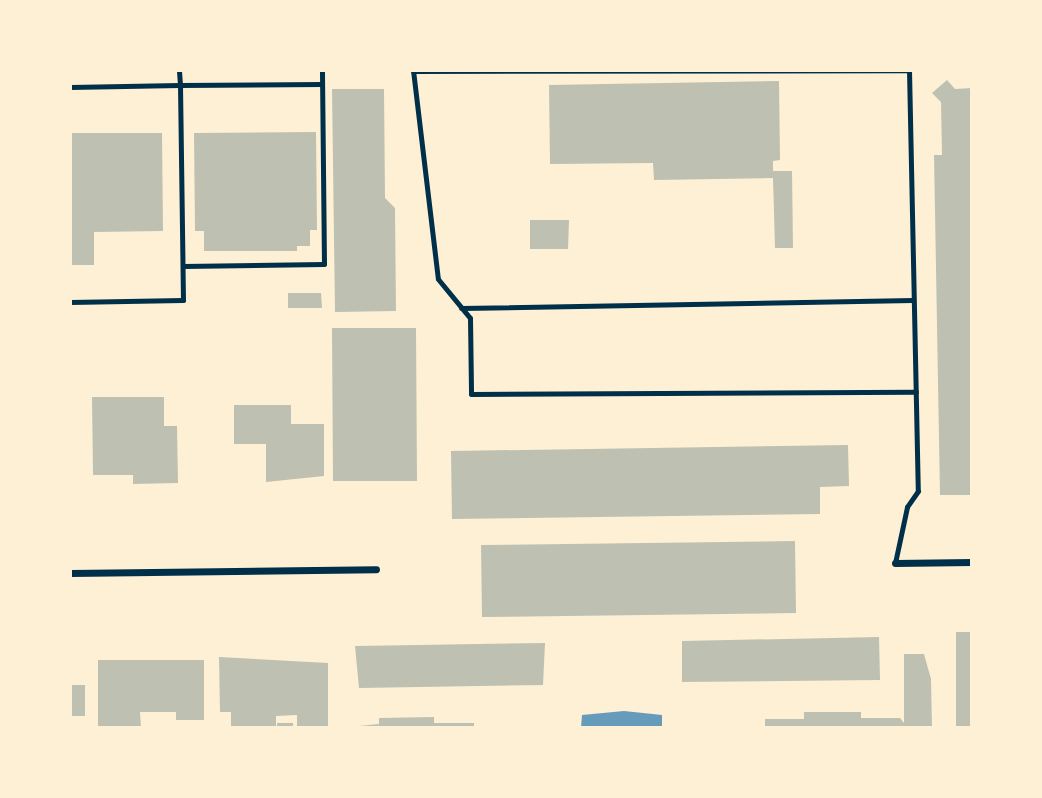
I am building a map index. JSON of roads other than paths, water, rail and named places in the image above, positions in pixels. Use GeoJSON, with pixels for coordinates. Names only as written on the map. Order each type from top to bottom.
{"type":"FeatureCollection","features":[{"type":"Feature","properties":{"kind":"street"},"geometry":{"type":"LineString","coordinates":[[895,563],[972,562]]}},
{"type":"Feature","properties":{"kind":"street"},"geometry":{"type":"LineString","coordinates":[[70,573],[376,569]]}},
{"type":"Feature","properties":{"kind":"lane"},"geometry":{"type":"LineString","coordinates":[[70,302],[183,300],[179,70]]}},
{"type":"Feature","properties":{"kind":"lane"},"geometry":{"type":"LineString","coordinates":[[183,266],[324,264],[322,70]]}},
{"type":"Feature","properties":{"kind":"lane"},"geometry":{"type":"LineString","coordinates":[[895,563],[907,507],[918,491],[916,393],[909,70],[413,71],[438,279],[470,318],[471,394],[916,393]]}},
{"type":"Feature","properties":{"kind":"lane"},"geometry":{"type":"LineString","coordinates":[[70,87],[322,84]]}},
{"type":"Feature","properties":{"kind":"lane"},"geometry":{"type":"LineString","coordinates":[[461,308],[914,300]]}},
{"type":"Feature","properties":{"kind":"water"},"geometry":{"type":"Polygon","coordinates":[[[624,711],[662,715],[662,728],[581,728],[582,715],[624,711]]]}}]}
